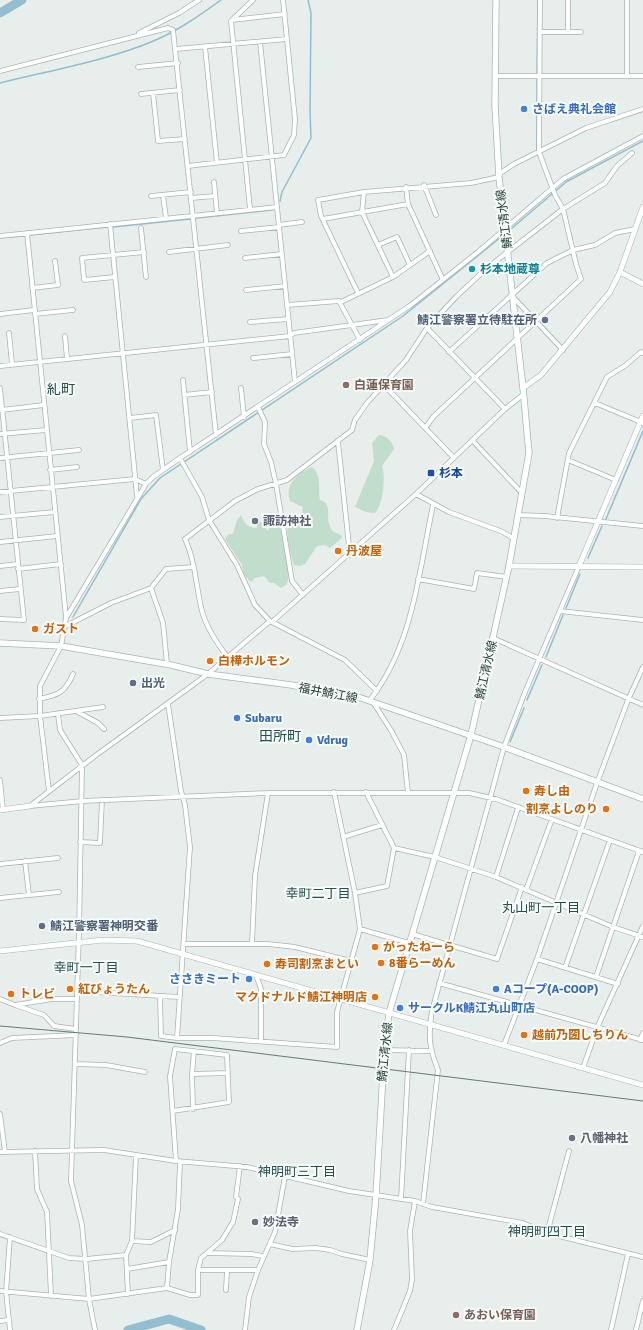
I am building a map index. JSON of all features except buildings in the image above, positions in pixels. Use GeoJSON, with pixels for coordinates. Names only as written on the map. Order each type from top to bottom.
{"type":"FeatureCollection","features":[{"type":"Feature","properties":{"kind":"main road","name":"鯖江清水線"},"geometry":{"type":"LineString","coordinates":[[357,1330],[370,1260],[389,1013],[452,794],[471,735],[507,577],[529,453],[524,391],[512,296],[495,132],[496,0]]}},
{"type":"Feature","properties":{"kind":"main road","name":"福井鯖江線"},"geometry":{"type":"LineString","coordinates":[[0,643],[61,646],[167,664],[208,674],[318,689],[371,701],[471,735],[643,799]]}},
{"type":"Feature","properties":{"kind":"street"},"geometry":{"type":"LineString","coordinates":[[130,37],[179,13],[199,0]]}},
{"type":"Feature","properties":{"kind":"street"},"geometry":{"type":"LineString","coordinates":[[250,210],[233,44],[232,20],[253,0]]}},
{"type":"Feature","properties":{"kind":"street"},"geometry":{"type":"LineString","coordinates":[[188,166],[284,155],[294,135],[295,119],[283,0]]}},
{"type":"Feature","properties":{"kind":"street"},"geometry":{"type":"LineString","coordinates":[[425,428],[434,416],[581,279],[563,209],[554,191],[540,152],[540,0]]}},
{"type":"Feature","properties":{"kind":"street"},"geometry":{"type":"LineString","coordinates":[[568,0],[568,32]]}},
{"type":"Feature","properties":{"kind":"street"},"geometry":{"type":"LineString","coordinates":[[627,0],[627,76]]}},
{"type":"Feature","properties":{"kind":"street"},"geometry":{"type":"LineString","coordinates":[[232,20],[285,14]]}},
{"type":"Feature","properties":{"kind":"street"},"geometry":{"type":"LineString","coordinates":[[0,71],[168,28],[173,32],[178,63],[216,435]]}},
{"type":"Feature","properties":{"kind":"street"},"geometry":{"type":"LineString","coordinates":[[540,32],[581,32]]}},
{"type":"Feature","properties":{"kind":"street"},"geometry":{"type":"LineString","coordinates":[[176,50],[287,39]]}},
{"type":"Feature","properties":{"kind":"street"},"geometry":{"type":"LineString","coordinates":[[260,42],[295,382]]}},
{"type":"Feature","properties":{"kind":"street"},"geometry":{"type":"LineString","coordinates":[[204,47],[217,163]]}},
{"type":"Feature","properties":{"kind":"street"},"geometry":{"type":"LineString","coordinates":[[138,67],[178,63]]}},
{"type":"Feature","properties":{"kind":"street"},"geometry":{"type":"LineString","coordinates":[[496,76],[643,76]]}},
{"type":"Feature","properties":{"kind":"street"},"geometry":{"type":"LineString","coordinates":[[141,94],[180,90]]}},
{"type":"Feature","properties":{"kind":"street"},"geometry":{"type":"LineString","coordinates":[[153,93],[158,141],[185,139]]}},
{"type":"Feature","properties":{"kind":"street"},"geometry":{"type":"LineString","coordinates":[[358,294],[323,219],[318,200],[364,192],[424,185],[471,183],[499,176],[514,164],[586,128],[643,109]]}},
{"type":"Feature","properties":{"kind":"street"},"geometry":{"type":"LineString","coordinates":[[66,618],[146,484],[163,470],[182,461],[190,452],[216,435],[244,417],[260,410],[295,382],[390,319],[443,280],[505,228],[554,191],[574,172],[643,136]]}},
{"type":"Feature","properties":{"kind":"street"},"geometry":{"type":"LineString","coordinates":[[228,658],[214,638],[205,618],[190,551],[184,539],[235,501],[258,489],[287,480],[324,450],[338,442],[352,430],[363,408],[406,360],[427,328],[463,290],[487,268],[563,209],[605,182],[617,166],[632,153]]}},
{"type":"Feature","properties":{"kind":"street"},"geometry":{"type":"LineString","coordinates":[[214,182],[217,213]]}},
{"type":"Feature","properties":{"kind":"street"},"geometry":{"type":"LineString","coordinates":[[424,185],[436,214]]}},
{"type":"Feature","properties":{"kind":"street"},"geometry":{"type":"LineString","coordinates":[[406,187],[408,204],[443,280]]}},
{"type":"Feature","properties":{"kind":"street"},"geometry":{"type":"LineString","coordinates":[[151,196],[191,192]]}},
{"type":"Feature","properties":{"kind":"street"},"geometry":{"type":"LineString","coordinates":[[364,192],[362,212],[393,276]]}},
{"type":"Feature","properties":{"kind":"street"},"geometry":{"type":"LineString","coordinates":[[163,195],[166,218]]}},
{"type":"Feature","properties":{"kind":"street"},"geometry":{"type":"LineString","coordinates":[[192,198],[216,196]]}},
{"type":"Feature","properties":{"kind":"street"},"geometry":{"type":"LineString","coordinates":[[323,219],[408,204]]}},
{"type":"Feature","properties":{"kind":"street"},"geometry":{"type":"LineString","coordinates":[[30,806],[208,674],[303,595],[350,555],[416,494],[541,375],[610,292],[620,272],[643,206]]}},
{"type":"Feature","properties":{"kind":"street"},"geometry":{"type":"LineString","coordinates":[[0,236],[277,207]]}},
{"type":"Feature","properties":{"kind":"street"},"geometry":{"type":"LineString","coordinates":[[240,231],[302,222]]}},
{"type":"Feature","properties":{"kind":"street"},"geometry":{"type":"LineString","coordinates":[[110,224],[135,479],[138,496]]}},
{"type":"Feature","properties":{"kind":"street"},"geometry":{"type":"LineString","coordinates":[[141,228],[146,278]]}},
{"type":"Feature","properties":{"kind":"street"},"geometry":{"type":"LineString","coordinates":[[449,352],[547,263],[573,250],[595,245],[615,233],[635,229]]}},
{"type":"Feature","properties":{"kind":"street"},"geometry":{"type":"LineString","coordinates":[[27,233],[66,618],[61,646],[40,686],[40,716],[49,791]]}},
{"type":"Feature","properties":{"kind":"street"},"geometry":{"type":"LineString","coordinates":[[378,245],[397,237],[410,265]]}},
{"type":"Feature","properties":{"kind":"street"},"geometry":{"type":"LineString","coordinates":[[169,252],[228,245]]}},
{"type":"Feature","properties":{"kind":"street"},"geometry":{"type":"LineString","coordinates":[[115,277],[84,280],[82,258],[144,252]]}},
{"type":"Feature","properties":{"kind":"street"},"geometry":{"type":"LineString","coordinates":[[287,305],[341,302],[393,276],[430,252]]}},
{"type":"Feature","properties":{"kind":"street"},"geometry":{"type":"LineString","coordinates":[[245,258],[282,254]]}},
{"type":"Feature","properties":{"kind":"street"},"geometry":{"type":"LineString","coordinates":[[32,288],[58,285],[56,261]]}},
{"type":"Feature","properties":{"kind":"street"},"geometry":{"type":"LineString","coordinates":[[620,272],[643,284]]}},
{"type":"Feature","properties":{"kind":"street"},"geometry":{"type":"LineString","coordinates":[[246,290],[285,286]]}},
{"type":"Feature","properties":{"kind":"street"},"geometry":{"type":"LineString","coordinates":[[512,296],[563,350]]}},
{"type":"Feature","properties":{"kind":"street"},"geometry":{"type":"LineString","coordinates":[[341,302],[360,340]]}},
{"type":"Feature","properties":{"kind":"street"},"geometry":{"type":"LineString","coordinates":[[0,314],[73,310]]}},
{"type":"Feature","properties":{"kind":"street"},"geometry":{"type":"LineString","coordinates":[[250,322],[288,319]]}},
{"type":"Feature","properties":{"kind":"street"},"geometry":{"type":"LineString","coordinates":[[0,366],[290,336],[294,333],[390,319]]}},
{"type":"Feature","properties":{"kind":"street"},"geometry":{"type":"LineString","coordinates":[[427,328],[505,409]]}},
{"type":"Feature","properties":{"kind":"street"},"geometry":{"type":"LineString","coordinates":[[10,333],[12,364]]}},
{"type":"Feature","properties":{"kind":"street"},"geometry":{"type":"LineString","coordinates":[[65,336],[67,359]]}},
{"type":"Feature","properties":{"kind":"street"},"geometry":{"type":"LineString","coordinates":[[557,518],[569,453],[607,377],[626,365],[640,352],[643,353]]}},
{"type":"Feature","properties":{"kind":"street"},"geometry":{"type":"LineString","coordinates":[[253,358],[292,354]]}},
{"type":"Feature","properties":{"kind":"street"},"geometry":{"type":"LineString","coordinates":[[183,380],[190,452]]}},
{"type":"Feature","properties":{"kind":"street"},"geometry":{"type":"LineString","coordinates":[[384,385],[454,458]]}},
{"type":"Feature","properties":{"kind":"street"},"geometry":{"type":"LineString","coordinates":[[0,388],[2,434],[7,457],[24,620],[0,618]]}},
{"type":"Feature","properties":{"kind":"street"},"geometry":{"type":"LineString","coordinates":[[241,388],[244,417]]}},
{"type":"Feature","properties":{"kind":"street"},"geometry":{"type":"LineString","coordinates":[[184,395],[212,392]]}},
{"type":"Feature","properties":{"kind":"street"},"geometry":{"type":"LineString","coordinates":[[595,403],[642,422]]}},
{"type":"Feature","properties":{"kind":"street"},"geometry":{"type":"LineString","coordinates":[[1,410],[44,405]]}},
{"type":"Feature","properties":{"kind":"street"},"geometry":{"type":"LineString","coordinates":[[260,410],[265,422],[264,444],[271,462],[276,484],[292,581],[303,595]]}},
{"type":"Feature","properties":{"kind":"street"},"geometry":{"type":"LineString","coordinates":[[130,418],[156,415],[163,470]]}},
{"type":"Feature","properties":{"kind":"street"},"geometry":{"type":"LineString","coordinates":[[423,1204],[438,1070],[430,1051],[430,1023],[449,944],[486,807],[491,798],[491,792],[504,747],[598,521],[642,422],[643,416]]}},
{"type":"Feature","properties":{"kind":"street"},"geometry":{"type":"LineString","coordinates":[[2,434],[46,430]]}},
{"type":"Feature","properties":{"kind":"street"},"geometry":{"type":"LineString","coordinates":[[472,440],[521,492]]}},
{"type":"Feature","properties":{"kind":"street"},"geometry":{"type":"LineString","coordinates":[[338,442],[350,555]]}},
{"type":"Feature","properties":{"kind":"street"},"geometry":{"type":"LineString","coordinates":[[0,458],[80,450]]}},
{"type":"Feature","properties":{"kind":"street"},"geometry":{"type":"LineString","coordinates":[[568,460],[616,480]]}},
{"type":"Feature","properties":{"kind":"street"},"geometry":{"type":"LineString","coordinates":[[182,461],[202,497],[210,520],[237,565],[256,606],[271,621],[345,660],[377,691]]}},
{"type":"Feature","properties":{"kind":"street"},"geometry":{"type":"LineString","coordinates":[[50,470],[77,467]]}},
{"type":"Feature","properties":{"kind":"street"},"geometry":{"type":"LineString","coordinates":[[0,492],[135,479],[146,484]]}},
{"type":"Feature","properties":{"kind":"street"},"geometry":{"type":"LineString","coordinates":[[416,494],[433,505],[504,532],[514,538]]}},
{"type":"Feature","properties":{"kind":"street"},"geometry":{"type":"LineString","coordinates":[[408,793],[404,755],[392,732],[371,701],[392,663],[404,636],[418,579],[433,505]]}},
{"type":"Feature","properties":{"kind":"street"},"geometry":{"type":"LineString","coordinates":[[0,517],[55,512]]}},
{"type":"Feature","properties":{"kind":"street"},"geometry":{"type":"LineString","coordinates":[[518,515],[643,526]]}},
{"type":"Feature","properties":{"kind":"street"},"geometry":{"type":"LineString","coordinates":[[0,542],[58,536]]}},
{"type":"Feature","properties":{"kind":"street"},"geometry":{"type":"LineString","coordinates":[[0,566],[18,564]]}},
{"type":"Feature","properties":{"kind":"street"},"geometry":{"type":"LineString","coordinates":[[18,569],[61,564]]}},
{"type":"Feature","properties":{"kind":"street"},"geometry":{"type":"LineString","coordinates":[[509,566],[643,567]]}},
{"type":"Feature","properties":{"kind":"street"},"geometry":{"type":"LineString","coordinates":[[64,627],[111,603],[151,588],[166,568],[193,568]]}},
{"type":"Feature","properties":{"kind":"street"},"geometry":{"type":"LineString","coordinates":[[418,579],[474,589],[477,573],[507,577]]}},
{"type":"Feature","properties":{"kind":"street"},"geometry":{"type":"LineString","coordinates":[[151,588],[163,623],[167,664]]}},
{"type":"Feature","properties":{"kind":"street"},"geometry":{"type":"LineString","coordinates":[[0,591],[20,589]]}},
{"type":"Feature","properties":{"kind":"street"},"geometry":{"type":"LineString","coordinates":[[560,611],[643,620]]}},
{"type":"Feature","properties":{"kind":"street"},"geometry":{"type":"LineString","coordinates":[[494,638],[628,700],[643,705]]}},
{"type":"Feature","properties":{"kind":"street"},"geometry":{"type":"LineString","coordinates":[[504,1045],[518,1005],[537,959],[580,828],[628,700],[643,667]]}},
{"type":"Feature","properties":{"kind":"street"},"geometry":{"type":"LineString","coordinates":[[39,698],[61,692],[68,686],[73,674]]}},
{"type":"Feature","properties":{"kind":"street"},"geometry":{"type":"LineString","coordinates":[[168,704],[185,805],[190,847],[177,1038]]}},
{"type":"Feature","properties":{"kind":"street"},"geometry":{"type":"LineString","coordinates":[[0,718],[40,716],[103,707]]}},
{"type":"Feature","properties":{"kind":"street"},"geometry":{"type":"LineString","coordinates":[[76,711],[98,723],[104,729]]}},
{"type":"Feature","properties":{"kind":"street"},"geometry":{"type":"LineString","coordinates":[[58,714],[60,730],[82,766],[80,802],[79,942],[71,1180],[82,1225],[89,1299],[94,1328]]}},
{"type":"Feature","properties":{"kind":"street"},"geometry":{"type":"LineString","coordinates":[[0,780],[1,810],[102,800],[268,793],[469,793],[491,798],[580,828],[641,851],[612,927],[596,977]]}},
{"type":"Feature","properties":{"kind":"street"},"geometry":{"type":"LineString","coordinates":[[160,996],[161,1036],[337,1047],[338,1012],[360,929],[355,894],[334,792]]}},
{"type":"Feature","properties":{"kind":"street"},"geometry":{"type":"LineString","coordinates":[[355,894],[387,886],[394,848],[366,792]]}},
{"type":"Feature","properties":{"kind":"street"},"geometry":{"type":"LineString","coordinates":[[252,944],[255,876],[268,793]]}},
{"type":"Feature","properties":{"kind":"street"},"geometry":{"type":"LineString","coordinates":[[80,842],[100,843],[102,800]]}},
{"type":"Feature","properties":{"kind":"street"},"geometry":{"type":"LineString","coordinates":[[496,877],[518,808]]}},
{"type":"Feature","properties":{"kind":"street"},"geometry":{"type":"LineString","coordinates":[[526,890],[552,819]]}},
{"type":"Feature","properties":{"kind":"street"},"geometry":{"type":"LineString","coordinates":[[343,837],[382,825]]}},
{"type":"Feature","properties":{"kind":"street"},"geometry":{"type":"LineString","coordinates":[[565,968],[610,840]]}},
{"type":"Feature","properties":{"kind":"street"},"geometry":{"type":"LineString","coordinates":[[394,848],[435,857],[496,877],[612,927],[641,936]]}},
{"type":"Feature","properties":{"kind":"street"},"geometry":{"type":"LineString","coordinates":[[0,864],[58,858]]}},
{"type":"Feature","properties":{"kind":"street"},"geometry":{"type":"LineString","coordinates":[[25,861],[29,895]]}},
{"type":"Feature","properties":{"kind":"street"},"geometry":{"type":"LineString","coordinates":[[412,934],[497,959],[522,887]]}},
{"type":"Feature","properties":{"kind":"street"},"geometry":{"type":"LineString","coordinates":[[47,888],[47,893]]}},
{"type":"Feature","properties":{"kind":"street"},"geometry":{"type":"LineString","coordinates":[[0,898],[59,892]]}},
{"type":"Feature","properties":{"kind":"street"},"geometry":{"type":"LineString","coordinates":[[583,1068],[597,1028],[641,936],[643,926]]}},
{"type":"Feature","properties":{"kind":"street"},"geometry":{"type":"LineString","coordinates":[[360,929],[409,943]]}},
{"type":"Feature","properties":{"kind":"street"},"geometry":{"type":"LineString","coordinates":[[0,951],[79,942],[125,939],[341,998],[389,1013],[430,1023],[643,1085]]}},
{"type":"Feature","properties":{"kind":"street"},"geometry":{"type":"LineString","coordinates":[[184,944],[252,944],[295,947],[351,961]]}},
{"type":"Feature","properties":{"kind":"street"},"geometry":{"type":"LineString","coordinates":[[537,959],[618,984]]}},
{"type":"Feature","properties":{"kind":"street"},"geometry":{"type":"LineString","coordinates":[[256,975],[261,989],[261,1042]]}},
{"type":"Feature","properties":{"kind":"street"},"geometry":{"type":"LineString","coordinates":[[439,983],[642,1040],[643,1033]]}},
{"type":"Feature","properties":{"kind":"street"},"geometry":{"type":"LineString","coordinates":[[77,991],[179,997]]}},
{"type":"Feature","properties":{"kind":"street"},"geometry":{"type":"LineString","coordinates":[[0,999],[44,1016],[57,1027],[76,1029]]}},
{"type":"Feature","properties":{"kind":"street"},"geometry":{"type":"LineString","coordinates":[[15,1005],[52,999],[77,1000]]}},
{"type":"Feature","properties":{"kind":"street"},"geometry":{"type":"LineString","coordinates":[[0,1043],[12,1038],[76,1035]]}},
{"type":"Feature","properties":{"kind":"street"},"geometry":{"type":"LineString","coordinates":[[167,1288],[169,1262],[176,1230],[178,1161],[173,1111],[170,1076],[175,1048],[227,1055],[229,1102],[173,1111]]}},
{"type":"Feature","properties":{"kind":"street"},"geometry":{"type":"LineString","coordinates":[[385,1050],[430,1051]]}},
{"type":"Feature","properties":{"kind":"street"},"geometry":{"type":"LineString","coordinates":[[401,1199],[409,1050]]}},
{"type":"Feature","properties":{"kind":"street"},"geometry":{"type":"LineString","coordinates":[[193,1108],[192,1074],[194,1051]]}},
{"type":"Feature","properties":{"kind":"street"},"geometry":{"type":"LineString","coordinates":[[75,1064],[106,1065],[145,1072]]}},
{"type":"Feature","properties":{"kind":"street"},"geometry":{"type":"LineString","coordinates":[[192,1074],[228,1073]]}},
{"type":"Feature","properties":{"kind":"street"},"geometry":{"type":"LineString","coordinates":[[0,1114],[2,1152],[104,1150],[178,1161],[240,1166],[376,1196],[415,1201],[423,1204],[523,1223],[547,1233],[643,1257]]}},
{"type":"Feature","properties":{"kind":"street"},"geometry":{"type":"LineString","coordinates":[[35,1151],[37,1189],[47,1212],[51,1296]]}},
{"type":"Feature","properties":{"kind":"street"},"geometry":{"type":"LineString","coordinates":[[547,1233],[569,1151]]}},
{"type":"Feature","properties":{"kind":"street"},"geometry":{"type":"LineString","coordinates":[[128,1294],[126,1255],[132,1240],[136,1155]]}},
{"type":"Feature","properties":{"kind":"street"},"geometry":{"type":"LineString","coordinates":[[0,1291],[89,1299],[167,1288],[190,1295],[198,1295],[198,1270],[201,1258],[209,1253],[222,1240],[233,1222],[238,1199],[236,1197],[240,1166]]}},
{"type":"Feature","properties":{"kind":"street"},"geometry":{"type":"LineString","coordinates":[[245,1329],[249,1297],[263,1256],[275,1232],[285,1176]]}},
{"type":"Feature","properties":{"kind":"street"},"geometry":{"type":"LineString","coordinates":[[394,1330],[410,1291],[412,1279],[410,1231],[415,1201]]}},
{"type":"Feature","properties":{"kind":"street"},"geometry":{"type":"LineString","coordinates":[[132,1240],[151,1242],[176,1230]]}},
{"type":"Feature","properties":{"kind":"street"},"geometry":{"type":"LineString","coordinates":[[0,1234],[49,1253],[69,1258],[86,1259],[126,1255]]}},
{"type":"Feature","properties":{"kind":"street"},"geometry":{"type":"LineString","coordinates":[[10,1238],[6,1292],[10,1330]]}},
{"type":"Feature","properties":{"kind":"street"},"geometry":{"type":"LineString","coordinates":[[270,1244],[292,1249],[316,1248],[330,1250],[370,1260]]}},
{"type":"Feature","properties":{"kind":"street"},"geometry":{"type":"LineString","coordinates":[[209,1253],[251,1254],[263,1256]]}},
{"type":"Feature","properties":{"kind":"street"},"geometry":{"type":"LineString","coordinates":[[611,1330],[628,1254]]}},
{"type":"Feature","properties":{"kind":"street"},"geometry":{"type":"LineString","coordinates":[[127,1269],[169,1262]]}},
{"type":"Feature","properties":{"kind":"street"},"geometry":{"type":"LineString","coordinates":[[198,1270],[258,1270]]}},
{"type":"Feature","properties":{"kind":"street"},"geometry":{"type":"LineString","coordinates":[[226,1290],[227,1270]]}},
{"type":"Feature","properties":{"kind":"street"},"geometry":{"type":"LineString","coordinates":[[636,1330],[643,1301]]}},
{"type":"Feature","properties":{"kind":"street"},"geometry":{"type":"LineString","coordinates":[[0,1321],[9,1320]]}},
{"type":"Feature","properties":{"kind":"green space"},"geometry":{"type":"Polygon","coordinates":[[[379,435],[385,436],[389,439],[394,449],[382,466],[384,477],[382,498],[375,513],[366,512],[355,507],[374,461],[372,443],[379,435]]]}},
{"type":"Feature","properties":{"kind":"green space"},"geometry":{"type":"Polygon","coordinates":[[[312,467],[318,478],[320,500],[323,501],[328,507],[328,520],[332,531],[341,535],[342,538],[330,548],[325,545],[317,546],[305,564],[299,566],[294,565],[288,542],[287,529],[290,521],[302,515],[303,507],[290,501],[289,489],[297,476],[312,467]]]}},
{"type":"Feature","properties":{"kind":"green space"},"geometry":{"type":"Polygon","coordinates":[[[241,515],[248,526],[257,528],[256,521],[259,520],[268,531],[272,517],[276,516],[283,539],[289,576],[288,582],[281,588],[274,583],[270,583],[264,576],[255,578],[251,582],[244,575],[242,565],[225,539],[229,534],[233,534],[237,520],[241,515]]]}},
{"type":"Feature","properties":{"kind":"waterway"},"geometry":{"type":"LineString","coordinates":[[0,13],[22,0]]}},
{"type":"Feature","properties":{"kind":"waterway"},"geometry":{"type":"LineString","coordinates":[[0,83],[96,60],[133,49],[178,29],[221,0]]}},
{"type":"Feature","properties":{"kind":"waterway"},"geometry":{"type":"LineString","coordinates":[[280,201],[282,192],[311,138],[311,13],[308,0]]}},
{"type":"Feature","properties":{"kind":"waterway"},"geometry":{"type":"LineString","coordinates":[[537,73],[538,0]]}},
{"type":"Feature","properties":{"kind":"waterway"},"geometry":{"type":"LineString","coordinates":[[537,80],[537,151]]}},
{"type":"Feature","properties":{"kind":"waterway"},"geometry":{"type":"LineString","coordinates":[[511,229],[566,182],[643,141]]}},
{"type":"Feature","properties":{"kind":"waterway"},"geometry":{"type":"LineString","coordinates":[[196,218],[272,210]]}},
{"type":"Feature","properties":{"kind":"waterway"},"geometry":{"type":"LineString","coordinates":[[113,227],[190,219]]}},
{"type":"Feature","properties":{"kind":"waterway"},"geometry":{"type":"LineString","coordinates":[[30,235],[107,227]]}},
{"type":"Feature","properties":{"kind":"waterway"},"geometry":{"type":"LineString","coordinates":[[0,238],[23,236]]}},
{"type":"Feature","properties":{"kind":"waterway"},"geometry":{"type":"LineString","coordinates":[[73,617],[141,499],[160,478],[403,316],[501,237]]}},
{"type":"Feature","properties":{"kind":"waterway"},"geometry":{"type":"LineString","coordinates":[[606,519],[643,431]]}},
{"type":"Feature","properties":{"kind":"waterway"},"geometry":{"type":"LineString","coordinates":[[588,558],[602,526]]}},
{"type":"Feature","properties":{"kind":"waterway"},"geometry":{"type":"LineString","coordinates":[[566,608],[580,574]]}},
{"type":"Feature","properties":{"kind":"waterway"},"geometry":{"type":"LineString","coordinates":[[546,657],[563,615]]}},
{"type":"Feature","properties":{"kind":"waterway"},"geometry":{"type":"LineString","coordinates":[[527,700],[542,665]]}},
{"type":"Feature","properties":{"kind":"waterway"},"geometry":{"type":"LineString","coordinates":[[510,742],[524,708]]}},
{"type":"Feature","properties":{"kind":"waterway"},"geometry":{"type":"LineString","coordinates":[[128,1330],[169,1319],[201,1330]]}},
{"type":"Feature","properties":{"kind":"tram line"},"geometry":{"type":"LineString","coordinates":[[0,1026],[127,1037],[643,1101]]}},
{"type":"Feature","properties":{"kind":"place","name":"さばえ典礼会館"},"geometry":{"type":"Point","coordinates":[524,109]}},
{"type":"Feature","properties":{"kind":"place","name":"杉本地蔵尊"},"geometry":{"type":"Point","coordinates":[472,269]}},
{"type":"Feature","properties":{"kind":"place","name":"鯖江警察署立待駐在所"},"geometry":{"type":"Point","coordinates":[545,320]}},
{"type":"Feature","properties":{"kind":"place","name":"白蓮保育園"},"geometry":{"type":"Point","coordinates":[346,385]}},
{"type":"Feature","properties":{"kind":"place","name":"杉本"},"geometry":{"type":"Point","coordinates":[431,473]}},
{"type":"Feature","properties":{"kind":"place","name":"諏訪神社"},"geometry":{"type":"Point","coordinates":[255,521]}},
{"type":"Feature","properties":{"kind":"place","name":"丹波屋"},"geometry":{"type":"Point","coordinates":[338,551]}},
{"type":"Feature","properties":{"kind":"place","name":"ガスト"},"geometry":{"type":"Point","coordinates":[35,629]}},
{"type":"Feature","properties":{"kind":"place","name":"白樺ホルモン"},"geometry":{"type":"Point","coordinates":[210,661]}},
{"type":"Feature","properties":{"kind":"place","name":"出光"},"geometry":{"type":"Point","coordinates":[133,683]}},
{"type":"Feature","properties":{"kind":"place","name":"Subaru"},"geometry":{"type":"Point","coordinates":[237,718]}},
{"type":"Feature","properties":{"kind":"place","name":"Vdrug"},"geometry":{"type":"Point","coordinates":[309,740]}},
{"type":"Feature","properties":{"kind":"place","name":"寿し由"},"geometry":{"type":"Point","coordinates":[526,791]}},
{"type":"Feature","properties":{"kind":"place","name":"割烹よしのり"},"geometry":{"type":"Point","coordinates":[606,809]}},
{"type":"Feature","properties":{"kind":"place","name":"鯖江警察署神明交番"},"geometry":{"type":"Point","coordinates":[42,926]}},
{"type":"Feature","properties":{"kind":"place","name":"がったねーら"},"geometry":{"type":"Point","coordinates":[375,947]}},
{"type":"Feature","properties":{"kind":"place","name":"8番らーめん"},"geometry":{"type":"Point","coordinates":[381,963]}},
{"type":"Feature","properties":{"kind":"place","name":"寿司割烹まとい"},"geometry":{"type":"Point","coordinates":[267,964]}},
{"type":"Feature","properties":{"kind":"place","name":"ささきミート"},"geometry":{"type":"Point","coordinates":[249,979]}},
{"type":"Feature","properties":{"kind":"place","name":"紅びょうたん"},"geometry":{"type":"Point","coordinates":[70,989]}},
{"type":"Feature","properties":{"kind":"place","name":"Aコープ(A-COOP)"},"geometry":{"type":"Point","coordinates":[496,989]}},
{"type":"Feature","properties":{"kind":"place","name":"トレビ"},"geometry":{"type":"Point","coordinates":[11,994]}},
{"type":"Feature","properties":{"kind":"place","name":"マクドナルド鯖江神明店"},"geometry":{"type":"Point","coordinates":[375,997]}},
{"type":"Feature","properties":{"kind":"place","name":"サークルK鯖江丸山町店"},"geometry":{"type":"Point","coordinates":[400,1008]}},
{"type":"Feature","properties":{"kind":"place","name":"越前乃圀しちりん"},"geometry":{"type":"Point","coordinates":[524,1035]}},
{"type":"Feature","properties":{"kind":"place","name":"八幡神社"},"geometry":{"type":"Point","coordinates":[572,1138]}},
{"type":"Feature","properties":{"kind":"place","name":"妙法寺"},"geometry":{"type":"Point","coordinates":[255,1222]}},
{"type":"Feature","properties":{"kind":"place","name":"あおい保育園"},"geometry":{"type":"Point","coordinates":[456,1315]}},
{"type":"Feature","properties":{"kind":"district","name":"糺町"},"geometry":{"type":"Point","coordinates":[61,389]}},
{"type":"Feature","properties":{"kind":"district","name":"田所町"},"geometry":{"type":"Point","coordinates":[280,736]}},
{"type":"Feature","properties":{"kind":"district","name":"幸町二丁目"},"geometry":{"type":"Point","coordinates":[318,893]}},
{"type":"Feature","properties":{"kind":"district","name":"丸山町一丁目"},"geometry":{"type":"Point","coordinates":[541,907]}},
{"type":"Feature","properties":{"kind":"district","name":"幸町一丁目"},"geometry":{"type":"Point","coordinates":[86,967]}},
{"type":"Feature","properties":{"kind":"district","name":"神明町三丁目"},"geometry":{"type":"Point","coordinates":[297,1171]}},
{"type":"Feature","properties":{"kind":"district","name":"神明町四丁目"},"geometry":{"type":"Point","coordinates":[547,1231]}}]}
